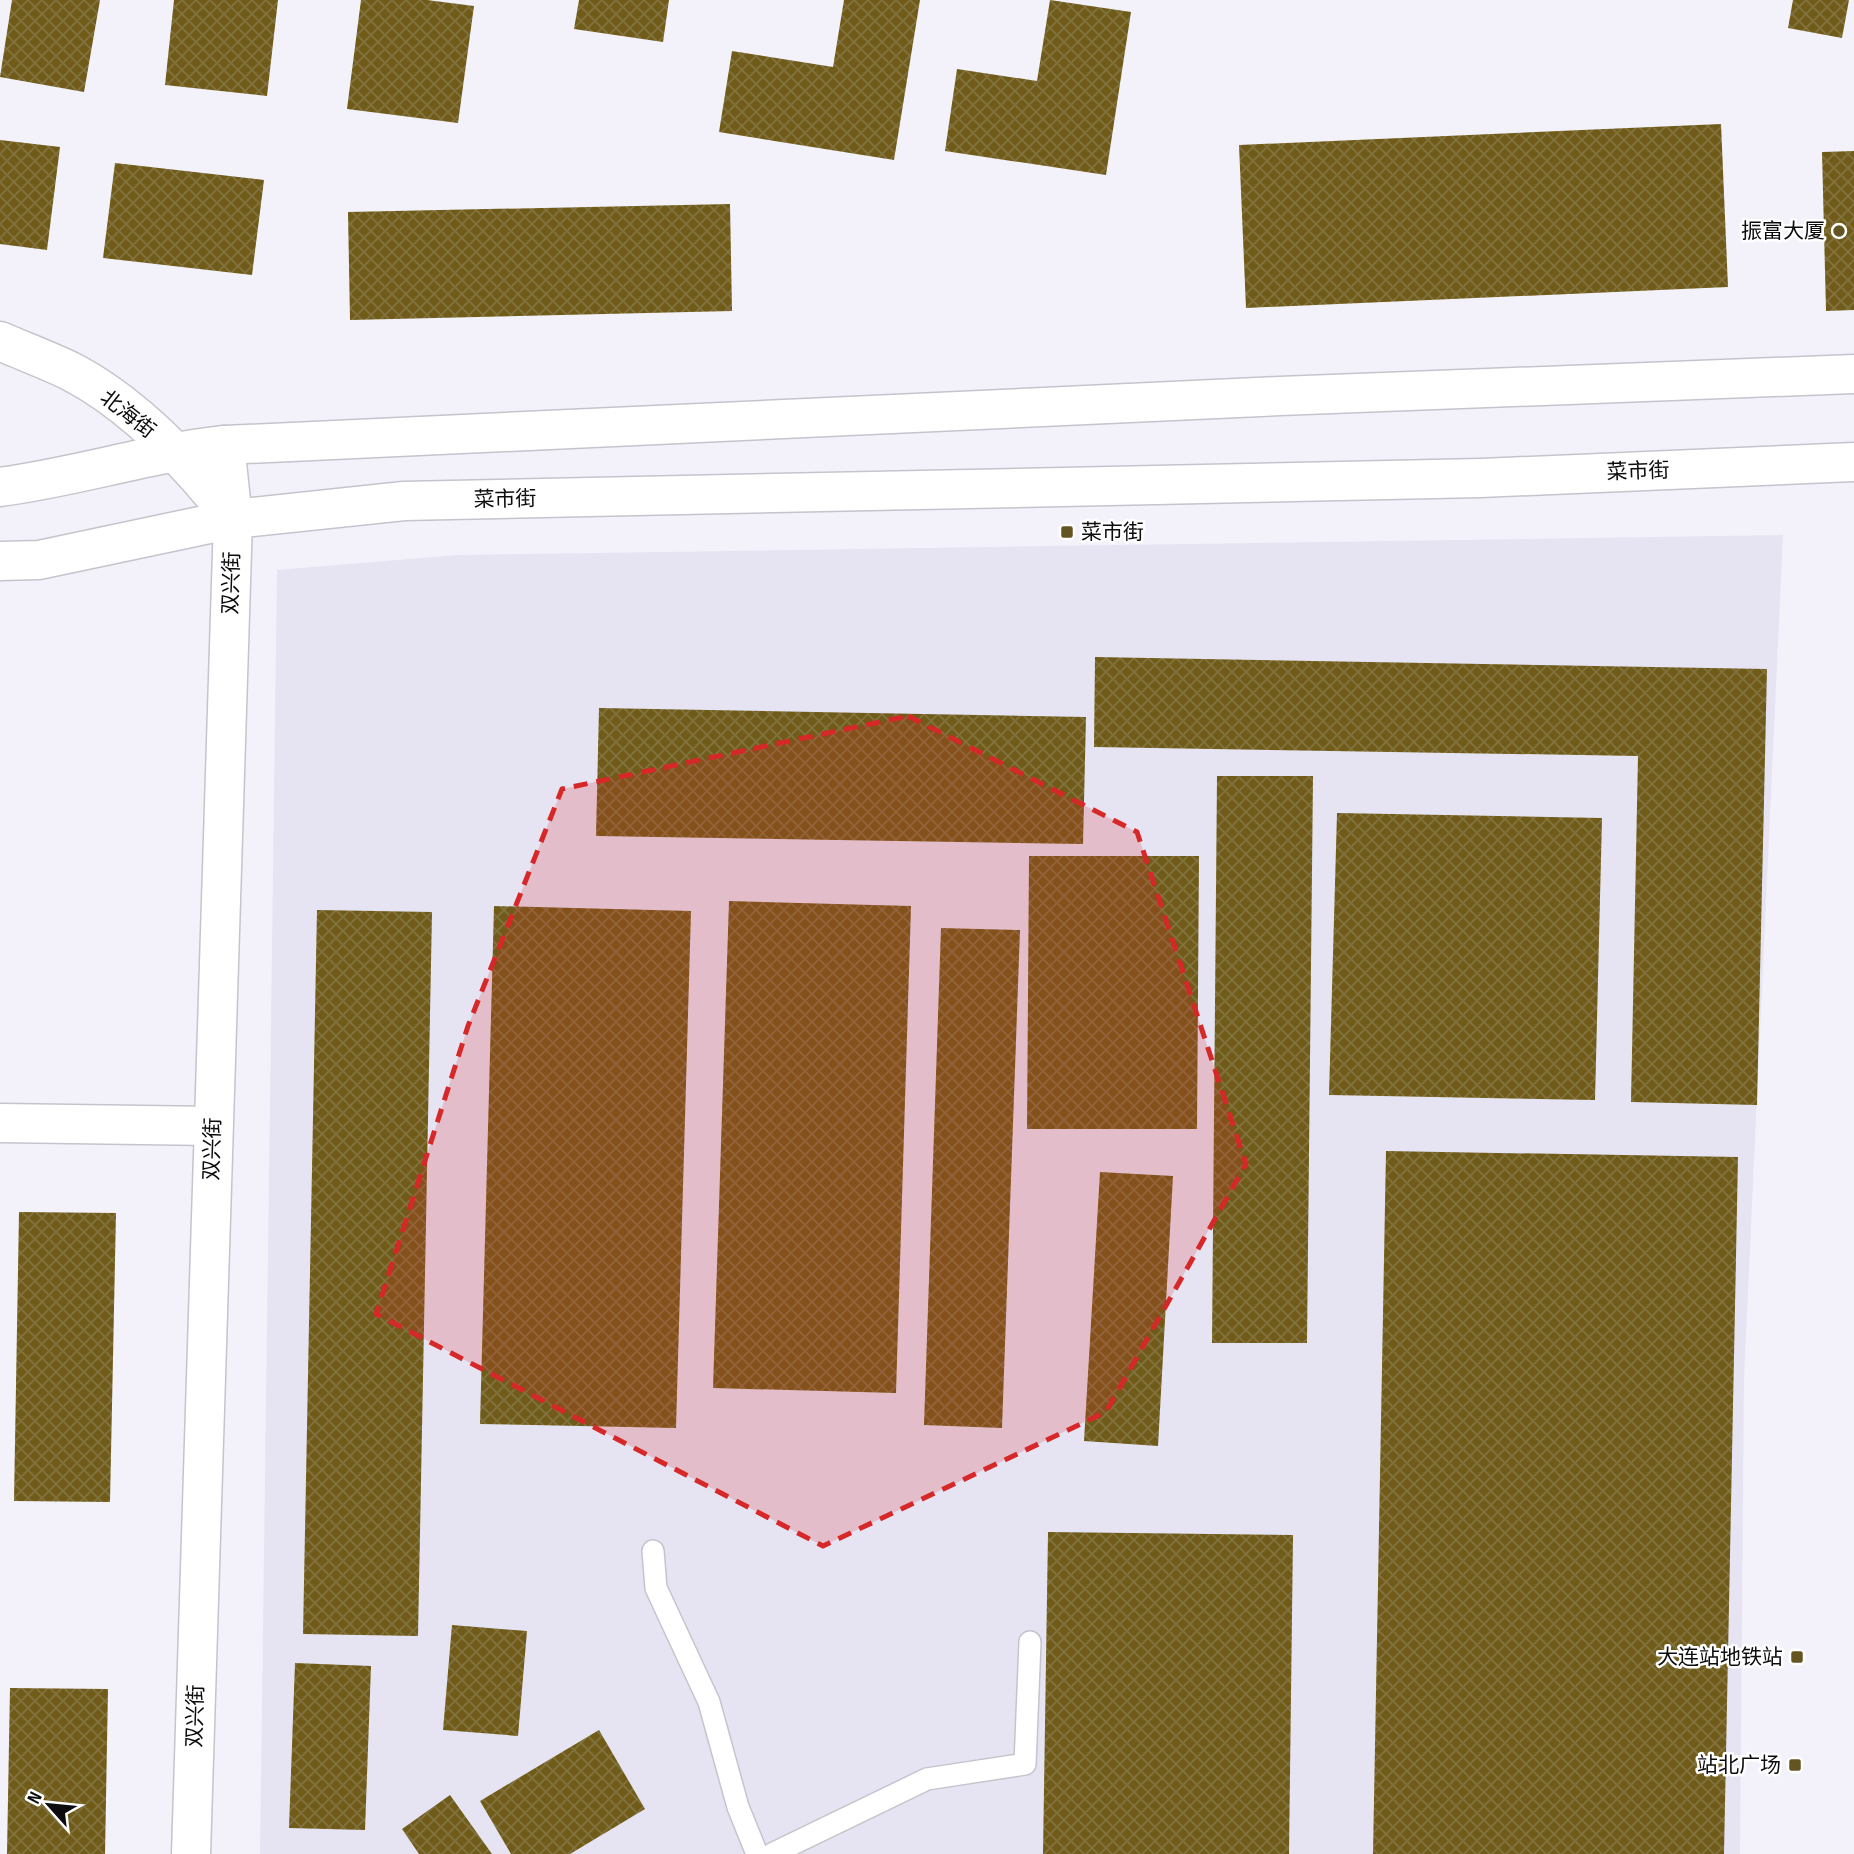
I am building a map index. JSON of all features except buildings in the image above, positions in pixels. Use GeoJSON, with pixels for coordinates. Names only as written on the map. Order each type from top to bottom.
{"type":"FeatureCollection","features":[{"type":"Feature","properties":{"kind":"main road","name":"北海街"},"geometry":{"type":"LineString","coordinates":[[0,341],[71,372],[133,415],[203,481],[233,519]]}},
{"type":"Feature","properties":{"kind":"main road"},"geometry":{"type":"LineString","coordinates":[[0,487],[89,472],[174,451],[225,445],[1280,396],[1854,374]]}},
{"type":"Feature","properties":{"kind":"main road","name":"双兴街"},"geometry":{"type":"LineString","coordinates":[[191,1854],[233,519],[225,445]]}},
{"type":"Feature","properties":{"kind":"main road","name":"菜市街"},"geometry":{"type":"LineString","coordinates":[[0,561],[39,560],[233,519],[404,501],[1481,478],[1854,462]]}},
{"type":"Feature","properties":{"kind":"main road"},"geometry":{"type":"LineString","coordinates":[[0,1123],[213,1126]]}},
{"type":"Feature","properties":{"kind":"lane"},"geometry":{"type":"LineString","coordinates":[[653,1551],[656,1588],[709,1702],[738,1807],[757,1854]]}},
{"type":"Feature","properties":{"kind":"lane"},"geometry":{"type":"LineString","coordinates":[[772,1854],[927,1779],[1025,1764],[1030,1642]]}},
{"type":"Feature","properties":{"kind":"highlighted area"},"geometry":{"type":"Polygon","coordinates":[[[908,716],[1137,832],[1246,1164],[1106,1412],[823,1546],[376,1314],[468,1026],[562,789],[908,716]]]}},
{"type":"Feature","properties":{"kind":"shaded area"},"geometry":{"type":"Polygon","coordinates":[[[1783,535],[1744,1379],[1740,1854],[260,1854],[277,570],[458,555],[1783,535]]]}},
{"type":"Feature","properties":{"kind":"place","name":"振富大厦"},"geometry":{"type":"Point","coordinates":[1839,231]}},
{"type":"Feature","properties":{"kind":"place","name":"菜市街"},"geometry":{"type":"Point","coordinates":[1067,532]}},
{"type":"Feature","properties":{"kind":"place","name":"大连站地铁站"},"geometry":{"type":"Point","coordinates":[1797,1657]}},
{"type":"Feature","properties":{"kind":"place","name":"站北广场"},"geometry":{"type":"Point","coordinates":[1795,1765]}}]}
